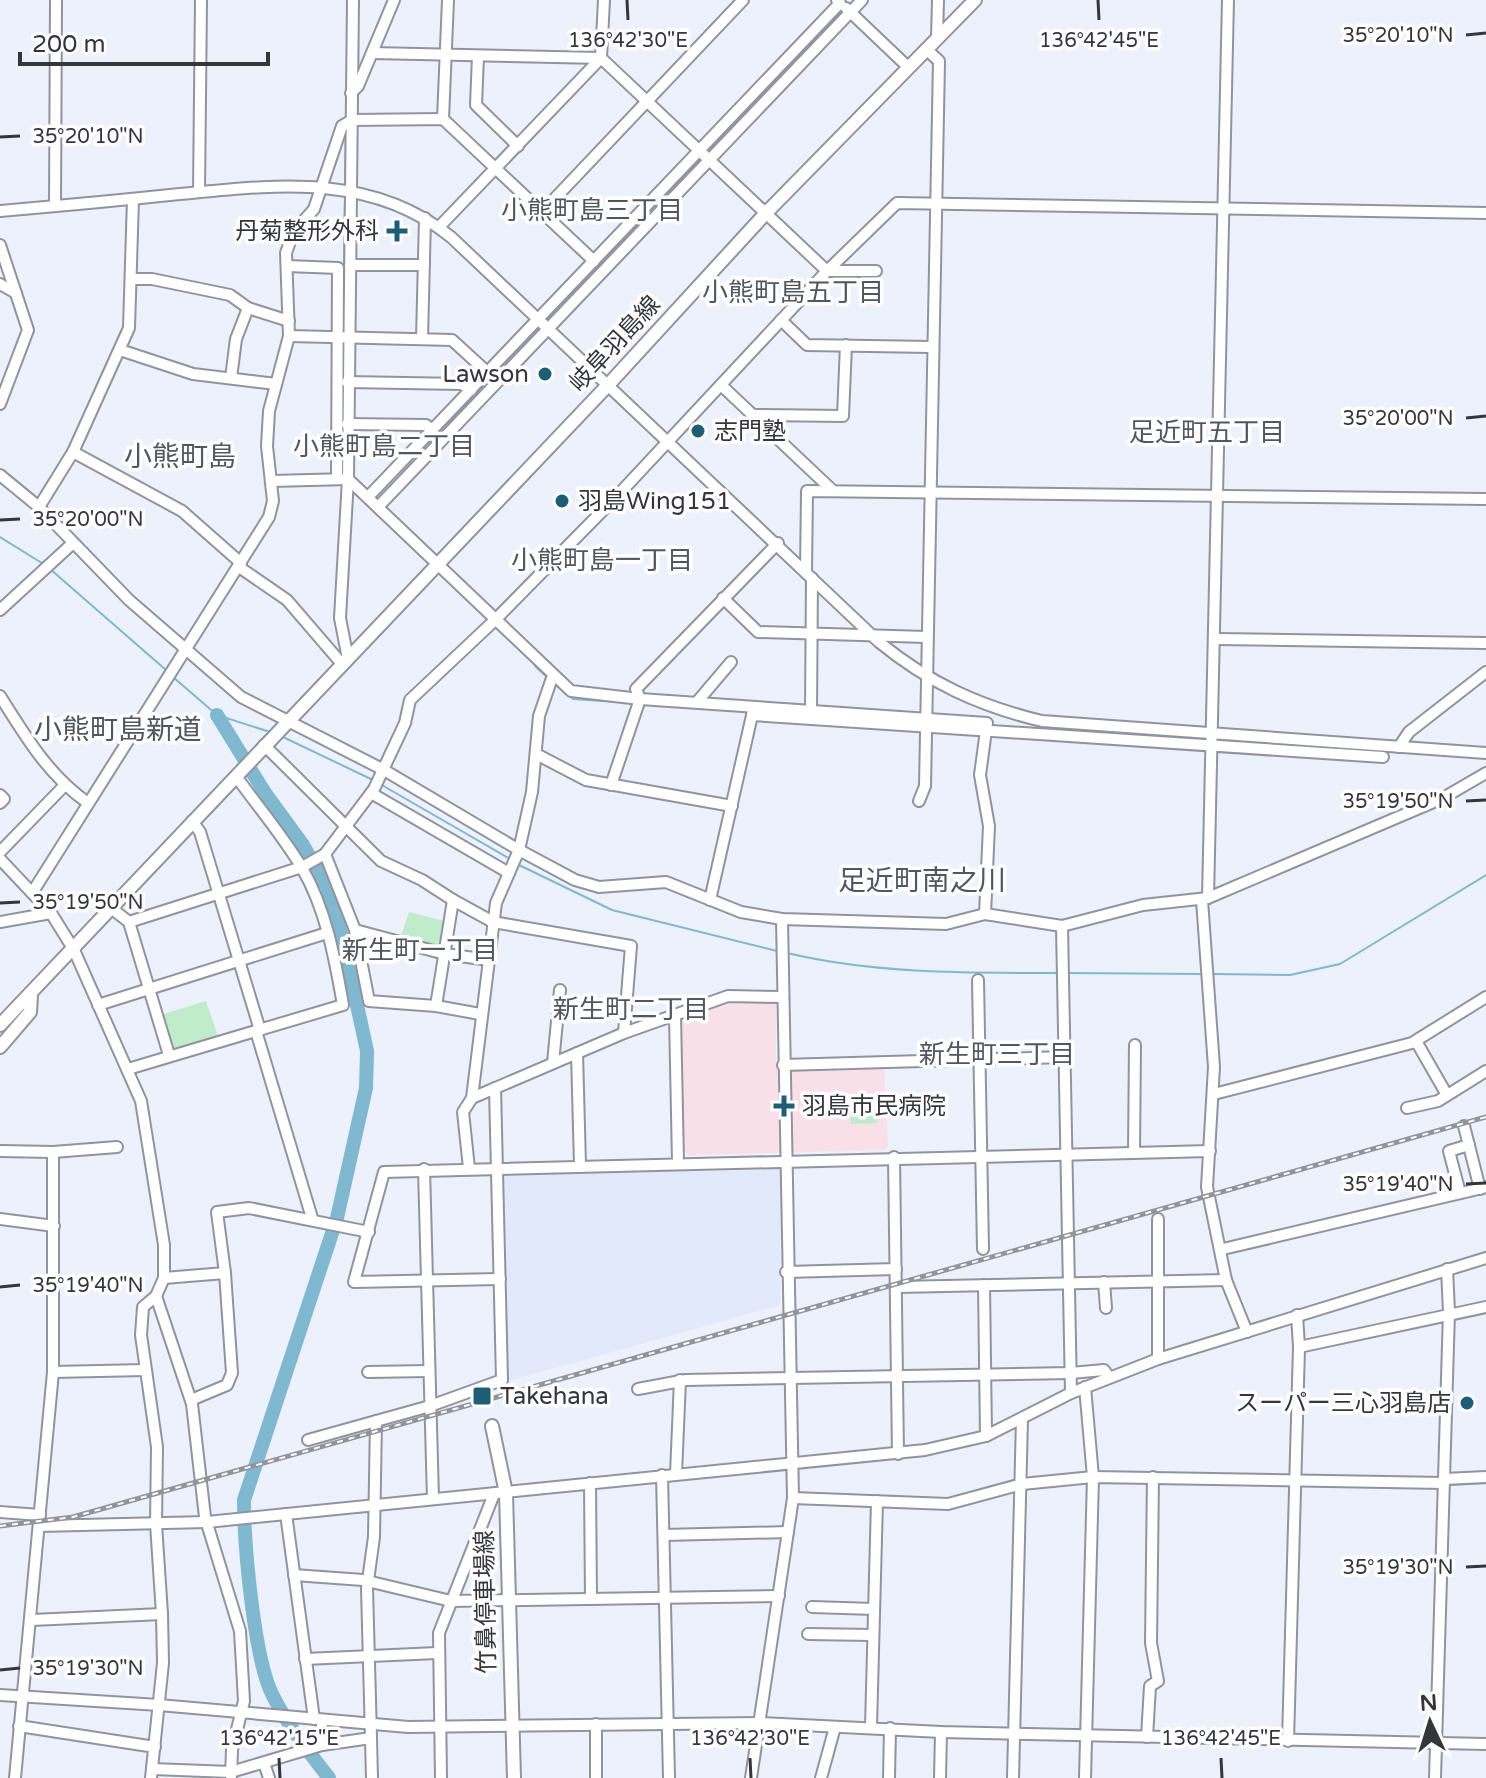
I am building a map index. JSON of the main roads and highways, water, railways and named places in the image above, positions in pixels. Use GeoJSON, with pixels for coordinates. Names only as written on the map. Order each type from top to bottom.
{"type":"FeatureCollection","features":[{"type":"Feature","properties":{"kind":"main road","name":"岐阜羽島線"},"geometry":{"type":"LineString","coordinates":[[0,1025],[609,384],[765,214],[975,0]]}},
{"type":"Feature","properties":{"kind":"main road"},"geometry":{"type":"LineString","coordinates":[[0,1047],[30,1012],[31,995]]}},
{"type":"Feature","properties":{"kind":"main road","name":"竹鼻停車場線"},"geometry":{"type":"LineString","coordinates":[[492,1426],[508,1600],[509,1727],[514,1778]]}},
{"type":"Feature","properties":{"kind":"waterway"},"geometry":{"type":"LineString","coordinates":[[346,119],[348,5]]}},
{"type":"Feature","properties":{"kind":"waterway"},"geometry":{"type":"LineString","coordinates":[[708,151],[841,11]]}},
{"type":"Feature","properties":{"kind":"waterway"},"geometry":{"type":"LineString","coordinates":[[345,187],[346,129]]}},
{"type":"Feature","properties":{"kind":"waterway"},"geometry":{"type":"LineString","coordinates":[[545,322],[701,159]]}},
{"type":"Feature","properties":{"kind":"waterway"},"geometry":{"type":"LineString","coordinates":[[343,335],[345,197]]}},
{"type":"Feature","properties":{"kind":"waterway"},"geometry":{"type":"LineString","coordinates":[[375,497],[541,327]]}},
{"type":"Feature","properties":{"kind":"waterway"},"geometry":{"type":"LineString","coordinates":[[343,341],[343,367]]}},
{"type":"Feature","properties":{"kind":"waterway"},"geometry":{"type":"LineString","coordinates":[[0,537],[45,565]]}},
{"type":"Feature","properties":{"kind":"waterway"},"geometry":{"type":"LineString","coordinates":[[50,569],[166,670]]}},
{"type":"Feature","properties":{"kind":"waterway"},"geometry":{"type":"LineString","coordinates":[[535,666],[549,679]]}},
{"type":"Feature","properties":{"kind":"waterway"},"geometry":{"type":"LineString","coordinates":[[173,677],[217,715],[270,732]]}},
{"type":"Feature","properties":{"kind":"waterway"},"geometry":{"type":"LineString","coordinates":[[554,683],[573,699],[633,703]]}},
{"type":"Feature","properties":{"kind":"waterway"},"geometry":{"type":"LineString","coordinates":[[731,710],[749,712]]}},
{"type":"Feature","properties":{"kind":"waterway"},"geometry":{"type":"LineString","coordinates":[[217,715],[265,793],[303,845],[327,887],[342,936],[367,1051],[366,1088],[337,1218],[244,1500],[251,1601],[266,1679],[285,1718],[329,1778]]}},
{"type":"Feature","properties":{"kind":"waterway"},"geometry":{"type":"LineString","coordinates":[[283,737],[375,781]]}},
{"type":"Feature","properties":{"kind":"waterway"},"geometry":{"type":"LineString","coordinates":[[380,784],[510,859]]}},
{"type":"Feature","properties":{"kind":"waterway"},"geometry":{"type":"LineString","coordinates":[[519,865],[612,910],[777,951]]}},
{"type":"Feature","properties":{"kind":"waterway"},"geometry":{"type":"LineString","coordinates":[[1213,974],[1290,975],[1340,964],[1486,875]]}},
{"type":"Feature","properties":{"kind":"waterway"},"geometry":{"type":"LineString","coordinates":[[787,953],[888,969],[1059,973]]}},
{"type":"Feature","properties":{"kind":"waterway"},"geometry":{"type":"LineString","coordinates":[[1065,973],[1203,974]]}},
{"type":"Feature","properties":{"kind":"waterway"},"geometry":{"type":"LineString","coordinates":[[1450,1485],[1486,1483]]}},
{"type":"Feature","properties":{"kind":"waterway"},"geometry":{"type":"LineString","coordinates":[[1438,1488],[1438,1527]]}},
{"type":"Feature","properties":{"kind":"railway"},"geometry":{"type":"LineString","coordinates":[[0,1526],[73,1517],[1486,1117]]}},
{"type":"Feature","properties":{"kind":"place","name":"丹菊整形外科"},"geometry":{"type":"Point","coordinates":[397,231]}},
{"type":"Feature","properties":{"kind":"place","name":"Lawson"},"geometry":{"type":"Point","coordinates":[545,374]}},
{"type":"Feature","properties":{"kind":"place","name":"志門塾"},"geometry":{"type":"Point","coordinates":[698,431]}},
{"type":"Feature","properties":{"kind":"place","name":"羽島Wing151"},"geometry":{"type":"Point","coordinates":[562,501]}},
{"type":"Feature","properties":{"kind":"place","name":"羽島市民病院"},"geometry":{"type":"Point","coordinates":[784,1106]}},
{"type":"Feature","properties":{"kind":"place","name":"Takehana"},"geometry":{"type":"Point","coordinates":[482,1396]}},
{"type":"Feature","properties":{"kind":"place","name":"スーパー三心羽島店"},"geometry":{"type":"Point","coordinates":[1467,1403]}},
{"type":"Feature","properties":{"kind":"district","name":"小熊町島三丁目"},"geometry":{"type":"Point","coordinates":[592,210]}},
{"type":"Feature","properties":{"kind":"district","name":"小熊町島五丁目"},"geometry":{"type":"Point","coordinates":[793,292]}},
{"type":"Feature","properties":{"kind":"district","name":"足近町五丁目"},"geometry":{"type":"Point","coordinates":[1207,432]}},
{"type":"Feature","properties":{"kind":"district","name":"小熊町島二丁目"},"geometry":{"type":"Point","coordinates":[384,446]}},
{"type":"Feature","properties":{"kind":"district","name":"小熊町島"},"geometry":{"type":"Point","coordinates":[180,457]}},
{"type":"Feature","properties":{"kind":"district","name":"小熊町島一丁目"},"geometry":{"type":"Point","coordinates":[602,560]}},
{"type":"Feature","properties":{"kind":"district","name":"小熊町島新道"},"geometry":{"type":"Point","coordinates":[118,730]}},
{"type":"Feature","properties":{"kind":"district","name":"足近町南之川"},"geometry":{"type":"Point","coordinates":[922,881]}},
{"type":"Feature","properties":{"kind":"district","name":"新生町一丁目"},"geometry":{"type":"Point","coordinates":[420,950]}},
{"type":"Feature","properties":{"kind":"district","name":"新生町二丁目"},"geometry":{"type":"Point","coordinates":[631,1009]}},
{"type":"Feature","properties":{"kind":"district","name":"新生町三丁目"},"geometry":{"type":"Point","coordinates":[997,1054]}}]}
